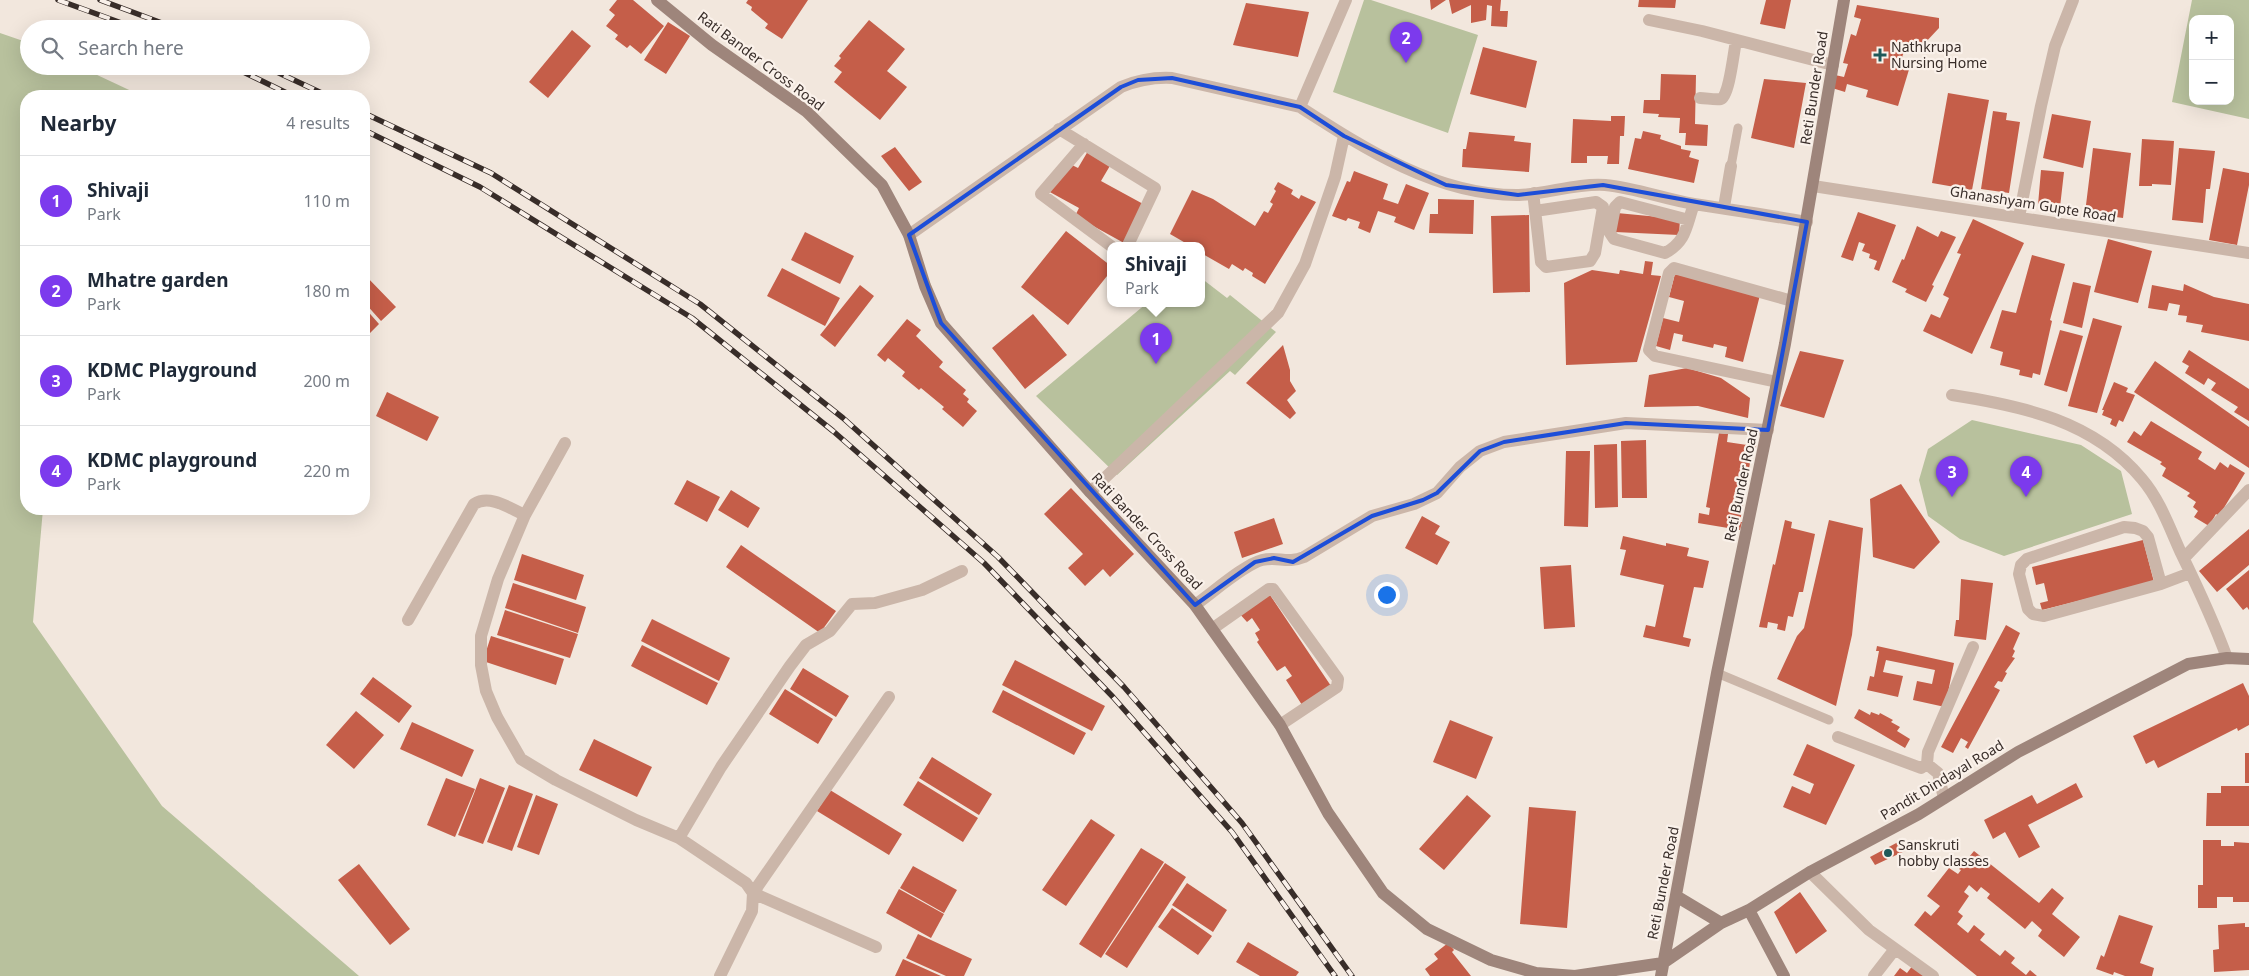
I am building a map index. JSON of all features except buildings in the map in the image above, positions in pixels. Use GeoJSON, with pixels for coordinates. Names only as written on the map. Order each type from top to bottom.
{"type":"FeatureCollection","features":[{"type":"Feature","properties":{"kind":"street","name":"Rati Bander Cross Road"},"geometry":{"type":"LineString","coordinates":[[658,0],[712,45],[806,111],[882,185],[908,235],[925,286],[941,323],[1090,492],[1195,605],[1280,725],[1328,813],[1357,858],[1383,893],[1427,929],[1491,960],[1536,973],[1575,976],[1662,969]]}},
{"type":"Feature","properties":{"kind":"street"},"geometry":{"type":"LineString","coordinates":[[1300,107],[1346,0]]}},
{"type":"Feature","properties":{"kind":"street","name":"Reti Bunder Road"},"geometry":{"type":"LineString","coordinates":[[1662,969],[1717,673],[1768,430],[1813,186],[1844,0]]}},
{"type":"Feature","properties":{"kind":"street"},"geometry":{"type":"LineString","coordinates":[[2019,217],[2053,55],[2073,0]]}},
{"type":"Feature","properties":{"kind":"street"},"geometry":{"type":"LineString","coordinates":[[1649,20],[1833,65]]}},
{"type":"Feature","properties":{"kind":"street"},"geometry":{"type":"LineString","coordinates":[[1700,98],[1721,99],[1724,97],[1736,41]]}},
{"type":"Feature","properties":{"kind":"street"},"geometry":{"type":"LineString","coordinates":[[908,235],[1121,87],[1138,80],[1157,77],[1172,78],[1300,107],[1344,136],[1446,185],[1518,195],[1603,185],[1629,188],[1694,204],[1806,222]]}},
{"type":"Feature","properties":{"kind":"street"},"geometry":{"type":"LineString","coordinates":[[1059,130],[1155,188],[1129,242]]}},
{"type":"Feature","properties":{"kind":"street"},"geometry":{"type":"LineString","coordinates":[[1090,492],[1278,313],[1305,264],[1335,176],[1344,136]]}},
{"type":"Feature","properties":{"kind":"street"},"geometry":{"type":"LineString","coordinates":[[1084,144],[1041,194],[1107,243]]}},
{"type":"Feature","properties":{"kind":"street"},"geometry":{"type":"LineString","coordinates":[[1724,208],[1731,166]]}},
{"type":"Feature","properties":{"kind":"street","name":"Ghanashyam Gupte Road"},"geometry":{"type":"LineString","coordinates":[[1813,186],[2249,253]]}},
{"type":"Feature","properties":{"kind":"street"},"geometry":{"type":"LineString","coordinates":[[1534,193],[1535,212],[1541,262],[1543,265],[1546,267],[1590,261],[1593,258],[1603,207],[1601,204],[1596,202],[1535,212]]}},
{"type":"Feature","properties":{"kind":"street"},"geometry":{"type":"LineString","coordinates":[[1689,220],[1620,202],[1615,207],[1610,233],[1614,239],[1665,253],[1677,246],[1686,231],[1694,204]]}},
{"type":"Feature","properties":{"kind":"street"},"geometry":{"type":"LineString","coordinates":[[1777,382],[1656,356],[1649,350],[1669,273],[1674,268],[1678,267],[1792,301]]}},
{"type":"Feature","properties":{"kind":"street"},"geometry":{"type":"LineString","coordinates":[[1952,395],[2003,403],[2041,413],[2089,433],[2118,453],[2144,480],[2161,510],[2214,624],[2227,658]]}},
{"type":"Feature","properties":{"kind":"street"},"geometry":{"type":"LineString","coordinates":[[1195,605],[1255,562],[1274,558],[1293,562],[1372,516],[1423,500],[1437,493],[1460,467],[1480,451],[1504,442],[1626,423],[1768,430]]}},
{"type":"Feature","properties":{"kind":"street"},"geometry":{"type":"LineString","coordinates":[[564,442],[525,515],[498,579],[481,636],[481,665],[486,691],[496,717],[521,759],[556,780],[636,820],[679,838],[746,883],[753,893],[876,947]]}},
{"type":"Feature","properties":{"kind":"street"},"geometry":{"type":"LineString","coordinates":[[2184,558],[2249,490]]}},
{"type":"Feature","properties":{"kind":"street"},"geometry":{"type":"LineString","coordinates":[[408,620],[474,504],[482,499],[491,500],[525,515]]}},
{"type":"Feature","properties":{"kind":"street"},"geometry":{"type":"LineString","coordinates":[[2161,584],[2148,537],[2143,531],[2124,527],[2027,560],[2021,565],[2019,574],[2028,609],[2033,614],[2044,616],[2161,584],[2190,572]]}},
{"type":"Feature","properties":{"kind":"street"},"geometry":{"type":"LineString","coordinates":[[679,838],[721,767],[806,645],[830,631],[852,604],[875,603],[922,590],[962,571]]}},
{"type":"Feature","properties":{"kind":"street"},"geometry":{"type":"LineString","coordinates":[[1212,628],[1269,589],[1273,589],[1338,679],[1337,686],[1280,725]]}},
{"type":"Feature","properties":{"kind":"street"},"geometry":{"type":"LineString","coordinates":[[1927,764],[1928,752],[1973,646]]}},
{"type":"Feature","properties":{"kind":"street","name":"Pandit Dindayal Road"},"geometry":{"type":"LineString","coordinates":[[1662,969],[1721,923],[1749,910],[1810,872],[1944,798],[2018,752],[2188,664],[2227,658],[2249,659]]}},
{"type":"Feature","properties":{"kind":"street"},"geometry":{"type":"LineString","coordinates":[[720,976],[752,911],[753,893],[889,697]]}},
{"type":"Feature","properties":{"kind":"street"},"geometry":{"type":"LineString","coordinates":[[1838,738],[1921,768],[1927,764]]}},
{"type":"Feature","properties":{"kind":"street"},"geometry":{"type":"LineString","coordinates":[[1927,764],[1938,773],[1944,798]]}},
{"type":"Feature","properties":{"kind":"street"},"geometry":{"type":"LineString","coordinates":[[1810,872],[1869,930],[1933,976]]}},
{"type":"Feature","properties":{"kind":"street"},"geometry":{"type":"LineString","coordinates":[[1676,896],[1721,923]]}},
{"type":"Feature","properties":{"kind":"street"},"geometry":{"type":"LineString","coordinates":[[1749,910],[1784,976]]}},
{"type":"Feature","properties":{"kind":"street"},"geometry":{"type":"LineString","coordinates":[[1874,976],[1895,949]]}},
{"type":"Feature","properties":{"kind":"lane"},"geometry":{"type":"LineString","coordinates":[[1731,166],[1738,128]]}},
{"type":"Feature","properties":{"kind":"lane"},"geometry":{"type":"LineString","coordinates":[[1717,673],[1829,720]]}},
{"type":"Feature","properties":{"kind":"highlighted area"},"geometry":{"type":"Polygon","coordinates":[[[1172,78],[1300,107],[1344,136],[1446,185],[1518,195],[1603,185],[1807,222],[1768,430],[1626,423],[1504,442],[1480,451],[1437,493],[1423,500],[1372,516],[1293,562],[1274,558],[1255,562],[1195,605],[941,323],[909,235],[1121,87],[1138,80],[1172,78]]]}},
{"type":"Feature","properties":{"kind":"green space"},"geometry":{"type":"Polygon","coordinates":[[[1364,0],[1371,0],[1478,35],[1448,133],[1333,92],[1364,0]]]}},
{"type":"Feature","properties":{"kind":"green space"},"geometry":{"type":"Polygon","coordinates":[[[2192,0],[2249,0],[2249,119],[2172,102],[2189,15],[2189,105],[2234,105],[2234,15],[2189,15],[2192,0]]]}},
{"type":"Feature","properties":{"kind":"green space"},"geometry":{"type":"Polygon","coordinates":[[[0,33],[20,40],[20,75],[97,75],[129,90],[20,90],[20,515],[42,515],[33,622],[162,806],[359,976],[0,976],[0,33]]]}},
{"type":"Feature","properties":{"kind":"green space"},"geometry":{"type":"Polygon","coordinates":[[[1205,281],[1227,298],[1230,295],[1276,332],[1235,375],[1230,371],[1117,475],[1036,396],[1142,307],[1205,307],[1205,281]]]}},
{"type":"Feature","properties":{"kind":"green space"},"geometry":{"type":"Polygon","coordinates":[[[1972,420],[2081,445],[2121,471],[2132,514],[2004,556],[1960,539],[1928,516],[1919,480],[1928,449],[1972,420]]]}},
{"type":"Feature","properties":{"kind":"railway"},"geometry":{"type":"LineString","coordinates":[[58,0],[113,20]]}},
{"type":"Feature","properties":{"kind":"railway"},"geometry":{"type":"LineString","coordinates":[[100,0],[154,20]]}},
{"type":"Feature","properties":{"kind":"railway"},"geometry":{"type":"LineString","coordinates":[[250,75],[281,90]]}},
{"type":"Feature","properties":{"kind":"railway"},"geometry":{"type":"LineString","coordinates":[[283,75],[315,90]]}},
{"type":"Feature","properties":{"kind":"railway"},"geometry":{"type":"LineString","coordinates":[[370,116],[491,173],[700,304],[843,418],[998,557],[1124,687],[1242,823],[1352,976]]}},
{"type":"Feature","properties":{"kind":"railway"},"geometry":{"type":"LineString","coordinates":[[370,133],[480,187],[692,318],[833,431],[984,563],[1113,697],[1232,832],[1335,976]]}},
{"type":"Feature","properties":{"kind":"place","name":"Nathkrupa Nursing Home"},"geometry":{"type":"Point","coordinates":[1880,55]}},
{"type":"Feature","properties":{"kind":"place","name":"Mhatre garden"},"geometry":{"type":"Point","coordinates":[1406,63]}},
{"type":"Feature","properties":{"kind":"place","name":"Shivaji"},"geometry":{"type":"Point","coordinates":[1156,364]}},
{"type":"Feature","properties":{"kind":"place","name":"KDMC Playground"},"geometry":{"type":"Point","coordinates":[1952,497]}},
{"type":"Feature","properties":{"kind":"place","name":"KDMC playground"},"geometry":{"type":"Point","coordinates":[2026,497]}},
{"type":"Feature","properties":{"kind":"place","name":"Sanskruti hobby classes"},"geometry":{"type":"Point","coordinates":[1888,853]}}]}
